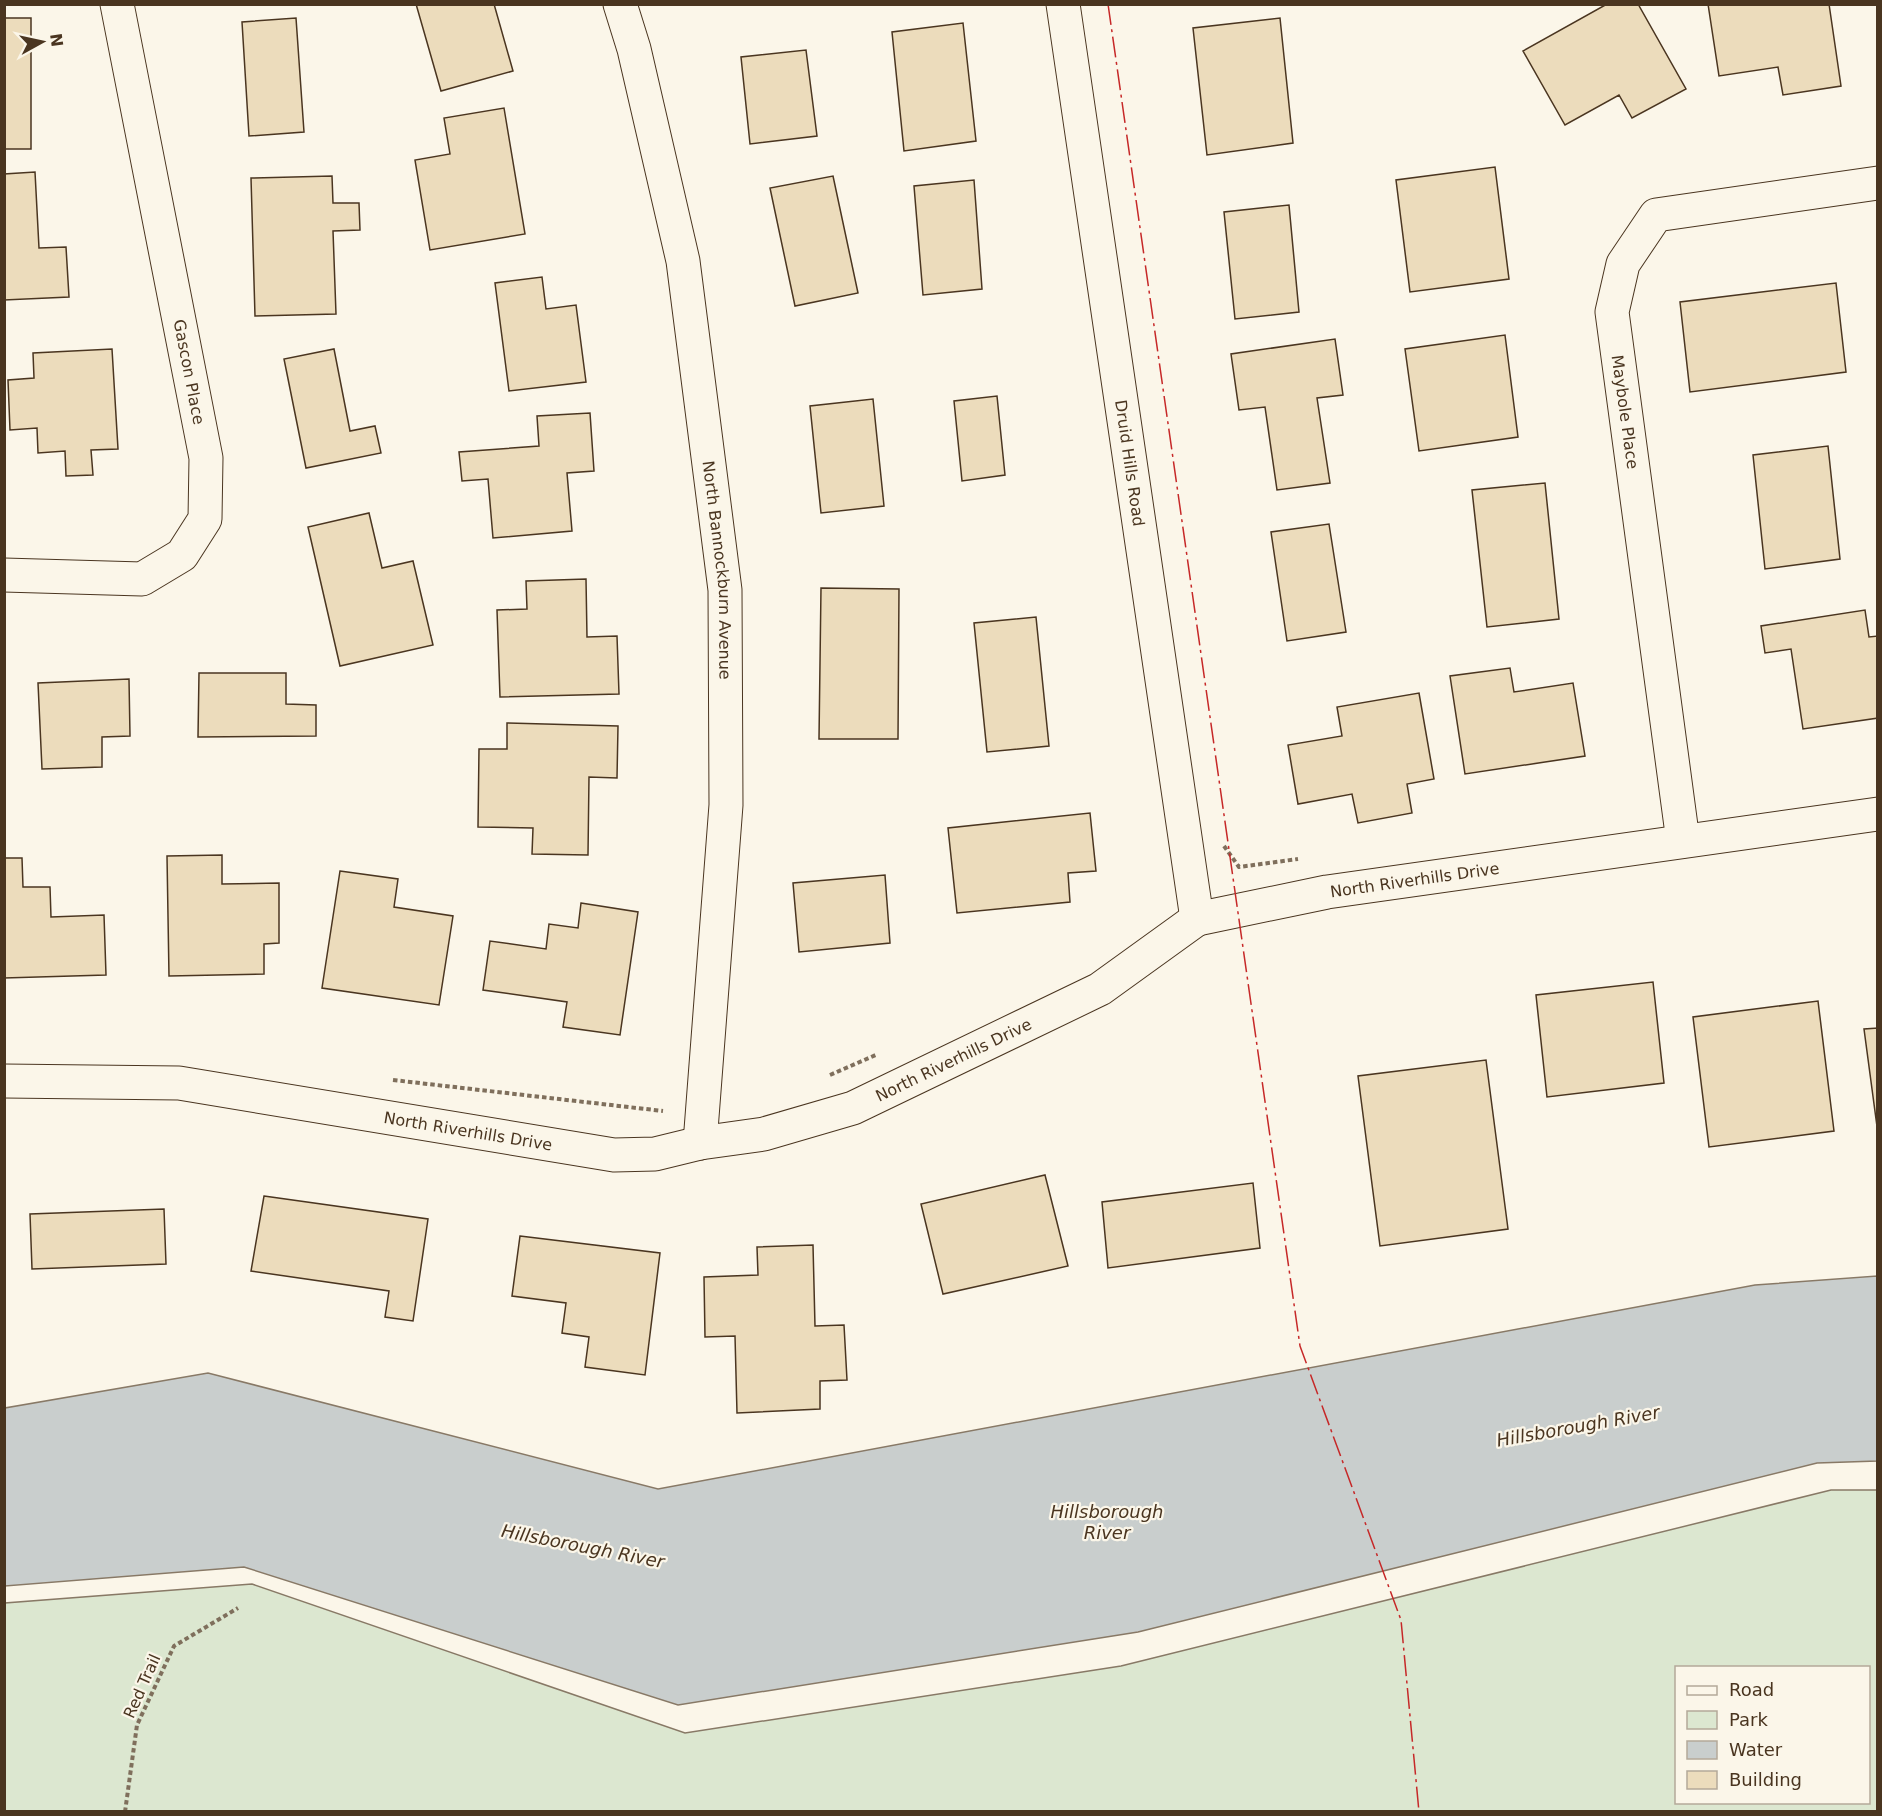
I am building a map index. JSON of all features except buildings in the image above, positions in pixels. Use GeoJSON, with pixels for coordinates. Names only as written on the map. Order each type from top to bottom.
{"type":"FeatureCollection","features":[{"type":"Feature","properties":{"kind":"street","name":"Gascon Place"},"geometry":{"type":"LineString","coordinates":[[4,575],[142,579],[182,555],[205,519],[206,458],[117,4]]}},
{"type":"Feature","properties":{"kind":"street","name":"North Bannockburn Avenue"},"geometry":{"type":"LineString","coordinates":[[620,4],[634,49],[682,261],[724,590],[726,805],[700,1143]]}},
{"type":"Feature","properties":{"kind":"street","name":"Druid Hills Road"},"geometry":{"type":"LineString","coordinates":[[1063,4],[1197,919]]}},
{"type":"Feature","properties":{"kind":"street","name":"Maybole Place"},"geometry":{"type":"LineString","coordinates":[[1683,841],[1612,312],[1623,264],[1656,214],[1878,183]]}},
{"type":"Feature","properties":{"kind":"street","name":"North Riverhills Drive"},"geometry":{"type":"LineString","coordinates":[[4,1081],[179,1083],[614,1155],[655,1154],[700,1143],[764,1134],[853,1108],[1100,989],[1197,919],[1327,892],[1878,814]]}},
{"type":"Feature","properties":{"kind":"path"},"geometry":{"type":"LineString","coordinates":[[1218,838],[1239,867],[1310,858]]}},
{"type":"Feature","properties":{"kind":"path"},"geometry":{"type":"LineString","coordinates":[[822,1079],[885,1051]]}},
{"type":"Feature","properties":{"kind":"path","name":"Red Trail"},"geometry":{"type":"LineString","coordinates":[[125,1812],[137,1725],[174,1646],[238,1608]]}},
{"type":"Feature","properties":{"kind":"green space"},"geometry":{"type":"Polygon","coordinates":[[[1831,1490],[1877,1490],[1877,1811],[5,1811],[5,1603],[252,1584],[685,1733],[1121,1666],[1831,1490]]]}},
{"type":"Feature","properties":{"kind":"water","name":"Hillsborough River"},"geometry":{"type":"Polygon","coordinates":[[[1877,1276],[1877,1461],[1817,1463],[1138,1632],[678,1705],[244,1567],[5,1586],[5,1408],[208,1373],[658,1489],[1755,1285],[1877,1276]]]}},
{"type":"Feature","properties":{"kind":"power"},"geometry":{"type":"LineString","coordinates":[[1108,4],[1300,1346],[1401,1620],[1419,1812]]}}]}
